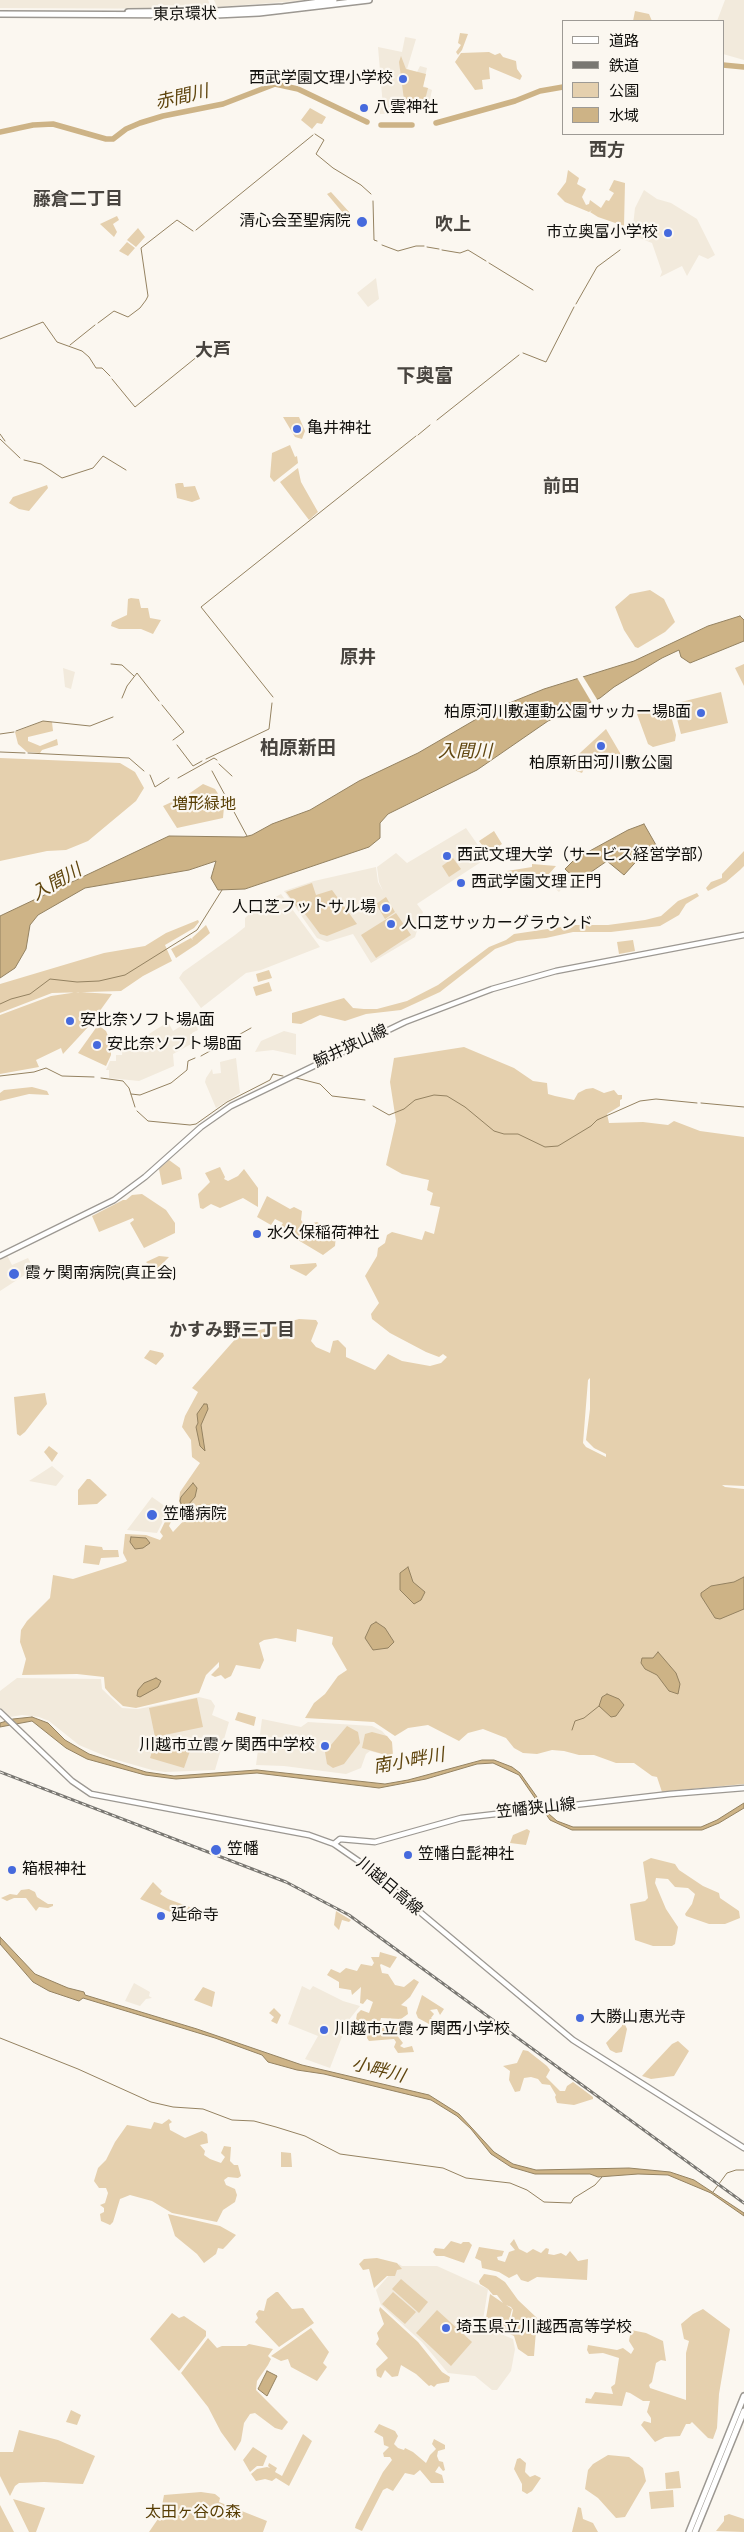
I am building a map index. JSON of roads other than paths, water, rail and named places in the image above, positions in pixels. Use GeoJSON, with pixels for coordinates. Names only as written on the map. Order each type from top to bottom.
{"type":"FeatureCollection","features":[{"type":"Feature","properties":{"kind":"highway","name":"東京環状"},"geometry":{"type":"LineString","coordinates":[[0,12],[216,11],[283,7],[334,0]]}},
{"type":"Feature","properties":{"kind":"highway","name":"東京環状"},"geometry":{"type":"LineString","coordinates":[[0,12],[242,14],[369,0]]}},
{"type":"Feature","properties":{"kind":"highway"},"geometry":{"type":"LineString","coordinates":[[689,2532],[744,2396]]}},
{"type":"Feature","properties":{"kind":"highway"},"geometry":{"type":"LineString","coordinates":[[695,2532],[744,2411]]}},
{"type":"Feature","properties":{"kind":"main road","name":"鯨井狭山線"},"geometry":{"type":"LineString","coordinates":[[0,1256],[114,1200],[145,1177],[202,1127],[239,1101],[405,1022],[473,996],[556,971],[744,935]]}},
{"type":"Feature","properties":{"kind":"main road","name":"川越日高線"},"geometry":{"type":"LineString","coordinates":[[0,1712],[72,1782],[91,1794],[312,1835],[334,1844],[360,1862],[573,2040],[744,2148]]}},
{"type":"Feature","properties":{"kind":"main road","name":"笠幡狭山線"},"geometry":{"type":"LineString","coordinates":[[334,1844],[340,1839],[375,1842],[455,1819],[684,1792],[744,1788]]}},
{"type":"Feature","properties":{"kind":"water","name":"入間川"},"geometry":{"type":"Polygon","coordinates":[[[740,616],[744,620],[744,641],[690,663],[681,657],[679,650],[662,658],[614,687],[600,698],[548,721],[477,770],[388,814],[380,823],[380,838],[369,847],[245,889],[218,890],[211,878],[216,861],[189,870],[85,888],[38,915],[30,925],[26,949],[15,968],[0,978],[0,916],[169,836],[244,837],[252,835],[272,824],[310,810],[359,781],[418,753],[492,710],[544,689],[634,661],[708,626],[740,616]]]}},
{"type":"Feature","properties":{"kind":"water"},"geometry":{"type":"Polygon","coordinates":[[[644,824],[656,845],[642,855],[624,875],[607,861],[578,881],[565,869],[575,859],[628,830],[644,824]]]}},
{"type":"Feature","properties":{"kind":"water"},"geometry":{"type":"Polygon","coordinates":[[[204,1404],[207,1404],[208,1409],[201,1425],[205,1451],[200,1446],[196,1427],[198,1423],[197,1414],[204,1404]]]}},
{"type":"Feature","properties":{"kind":"water"},"geometry":{"type":"Polygon","coordinates":[[[193,1483],[197,1488],[195,1497],[188,1505],[182,1506],[181,1497],[193,1483]]]}},
{"type":"Feature","properties":{"kind":"water"},"geometry":{"type":"Polygon","coordinates":[[[131,1537],[146,1538],[150,1543],[143,1548],[135,1549],[130,1542],[131,1537]]]}},
{"type":"Feature","properties":{"kind":"water"},"geometry":{"type":"Polygon","coordinates":[[[408,1567],[413,1582],[425,1592],[421,1600],[414,1604],[400,1590],[400,1573],[408,1567]]]}},
{"type":"Feature","properties":{"kind":"water"},"geometry":{"type":"Polygon","coordinates":[[[744,1577],[744,1609],[720,1619],[715,1618],[701,1593],[711,1586],[734,1582],[744,1577]]]}},
{"type":"Feature","properties":{"kind":"water"},"geometry":{"type":"Polygon","coordinates":[[[376,1622],[385,1628],[394,1642],[388,1648],[373,1650],[365,1638],[371,1625],[376,1622]]]}},
{"type":"Feature","properties":{"kind":"water"},"geometry":{"type":"Polygon","coordinates":[[[658,1652],[676,1673],[680,1684],[678,1694],[669,1691],[657,1675],[645,1669],[641,1663],[642,1658],[653,1658],[658,1652]]]}},
{"type":"Feature","properties":{"kind":"water"},"geometry":{"type":"Polygon","coordinates":[[[156,1678],[161,1681],[158,1687],[140,1697],[137,1696],[138,1690],[144,1683],[156,1678]]]}},
{"type":"Feature","properties":{"kind":"water"},"geometry":{"type":"Polygon","coordinates":[[[607,1694],[619,1699],[624,1705],[616,1716],[611,1717],[599,1706],[602,1697],[607,1694]]]}},
{"type":"Feature","properties":{"kind":"water"},"geometry":{"type":"Polygon","coordinates":[[[32,1717],[48,1723],[65,1740],[89,1754],[146,1772],[174,1776],[257,1770],[385,1784],[408,1780],[482,1760],[494,1760],[512,1767],[520,1773],[549,1814],[557,1821],[573,1827],[701,1827],[717,1820],[744,1803],[744,1808],[719,1823],[702,1830],[572,1830],[550,1820],[519,1775],[493,1763],[477,1764],[426,1779],[379,1788],[257,1773],[176,1779],[145,1775],[87,1759],[66,1748],[32,1721],[0,1727],[0,1723],[13,1719],[32,1717]]]}},
{"type":"Feature","properties":{"kind":"water"},"geometry":{"type":"Polygon","coordinates":[[[0,1937],[35,1974],[68,1988],[84,1992],[85,1995],[197,2029],[302,2065],[429,2095],[459,2114],[494,2152],[513,2164],[536,2170],[629,2168],[670,2172],[694,2180],[744,2213],[744,2216],[711,2193],[668,2175],[638,2174],[598,2177],[590,2174],[535,2174],[511,2167],[491,2154],[471,2129],[457,2116],[431,2100],[268,2062],[262,2055],[215,2038],[83,1998],[79,2001],[49,1991],[33,1982],[0,1944],[0,1937]]]}},
{"type":"Feature","properties":{"kind":"water"},"geometry":{"type":"Polygon","coordinates":[[[267,2371],[277,2376],[267,2396],[258,2389],[267,2371]]]}},
{"type":"Feature","properties":{"kind":"waterway","name":"赤間川"},"geometry":{"type":"LineString","coordinates":[[724,65],[744,67]]}},
{"type":"Feature","properties":{"kind":"waterway","name":"赤間川"},"geometry":{"type":"LineString","coordinates":[[0,132],[33,125],[53,124],[106,139],[113,139],[126,129],[140,123],[163,116],[223,104],[275,84],[298,89],[367,122]]}},
{"type":"Feature","properties":{"kind":"waterway","name":"赤間川"},"geometry":{"type":"LineString","coordinates":[[436,123],[515,101],[540,91],[562,87]]}},
{"type":"Feature","properties":{"kind":"waterway","name":"赤間川"},"geometry":{"type":"LineString","coordinates":[[381,125],[412,125]]}},
{"type":"Feature","properties":{"kind":"waterway"},"geometry":{"type":"LineString","coordinates":[[315,134],[324,140],[316,154],[371,194]]}},
{"type":"Feature","properties":{"kind":"waterway"},"geometry":{"type":"LineString","coordinates":[[196,230],[313,135]]}},
{"type":"Feature","properties":{"kind":"waterway"},"geometry":{"type":"LineString","coordinates":[[373,201],[374,240],[377,241]]}},
{"type":"Feature","properties":{"kind":"waterway"},"geometry":{"type":"LineString","coordinates":[[98,323],[114,311],[128,317],[140,308],[146,300],[148,296],[141,248],[177,220],[193,231]]}},
{"type":"Feature","properties":{"kind":"waterway"},"geometry":{"type":"LineString","coordinates":[[382,245],[398,251],[416,246],[424,246]]}},
{"type":"Feature","properties":{"kind":"waterway"},"geometry":{"type":"LineString","coordinates":[[427,247],[439,249]]}},
{"type":"Feature","properties":{"kind":"waterway"},"geometry":{"type":"LineString","coordinates":[[442,250],[460,253],[468,250],[486,261]]}},
{"type":"Feature","properties":{"kind":"waterway"},"geometry":{"type":"LineString","coordinates":[[576,304],[597,267],[620,250]]}},
{"type":"Feature","properties":{"kind":"waterway"},"geometry":{"type":"LineString","coordinates":[[489,263],[533,290]]}},
{"type":"Feature","properties":{"kind":"waterway"},"geometry":{"type":"LineString","coordinates":[[523,353],[546,362],[574,307]]}},
{"type":"Feature","properties":{"kind":"waterway"},"geometry":{"type":"LineString","coordinates":[[0,339],[43,322],[57,342],[82,351],[89,357],[96,368],[102,368],[110,376]]}},
{"type":"Feature","properties":{"kind":"waterway"},"geometry":{"type":"LineString","coordinates":[[70,345],[95,325]]}},
{"type":"Feature","properties":{"kind":"waterway"},"geometry":{"type":"LineString","coordinates":[[112,379],[135,407],[214,343]]}},
{"type":"Feature","properties":{"kind":"waterway"},"geometry":{"type":"LineString","coordinates":[[437,420],[519,355]]}},
{"type":"Feature","properties":{"kind":"waterway"},"geometry":{"type":"LineString","coordinates":[[418,435],[430,425]]}},
{"type":"Feature","properties":{"kind":"waterway"},"geometry":{"type":"LineString","coordinates":[[0,434],[5,441]]}},
{"type":"Feature","properties":{"kind":"waterway"},"geometry":{"type":"LineString","coordinates":[[273,697],[201,607],[416,436]]}},
{"type":"Feature","properties":{"kind":"waterway"},"geometry":{"type":"LineString","coordinates":[[0,439],[20,458]]}},
{"type":"Feature","properties":{"kind":"waterway"},"geometry":{"type":"LineString","coordinates":[[24,460],[41,464],[62,478],[93,468],[103,456],[126,470]]}},
{"type":"Feature","properties":{"kind":"waterway"},"geometry":{"type":"LineString","coordinates":[[111,664],[122,665],[134,676]]}},
{"type":"Feature","properties":{"kind":"waterway"},"geometry":{"type":"LineString","coordinates":[[122,698],[127,686],[137,673],[159,701]]}},
{"type":"Feature","properties":{"kind":"waterway"},"geometry":{"type":"LineString","coordinates":[[206,759],[269,729],[272,703]]}},
{"type":"Feature","properties":{"kind":"waterway"},"geometry":{"type":"LineString","coordinates":[[162,705],[184,732],[173,740]]}},
{"type":"Feature","properties":{"kind":"waterway"},"geometry":{"type":"LineString","coordinates":[[16,731],[43,721],[90,726],[113,717]]}},
{"type":"Feature","properties":{"kind":"waterway"},"geometry":{"type":"LineString","coordinates":[[0,734],[14,732]]}},
{"type":"Feature","properties":{"kind":"waterway"},"geometry":{"type":"LineString","coordinates":[[177,745],[193,766],[202,761]]}},
{"type":"Feature","properties":{"kind":"waterway"},"geometry":{"type":"LineString","coordinates":[[0,752],[25,753]]}},
{"type":"Feature","properties":{"kind":"waterway"},"geometry":{"type":"LineString","coordinates":[[28,753],[129,758],[144,771]]}},
{"type":"Feature","properties":{"kind":"waterway"},"geometry":{"type":"LineString","coordinates":[[178,778],[214,758],[217,760]]}},
{"type":"Feature","properties":{"kind":"waterway"},"geometry":{"type":"LineString","coordinates":[[219,764],[232,776]]}},
{"type":"Feature","properties":{"kind":"waterway"},"geometry":{"type":"LineString","coordinates":[[212,771],[247,836]]}},
{"type":"Feature","properties":{"kind":"waterway"},"geometry":{"type":"LineString","coordinates":[[150,775],[155,787],[169,778]]}},
{"type":"Feature","properties":{"kind":"waterway"},"geometry":{"type":"LineString","coordinates":[[0,1004],[30,994],[50,979],[77,982],[99,981],[125,975],[197,930],[222,890]]}},
{"type":"Feature","properties":{"kind":"waterway"},"geometry":{"type":"LineString","coordinates":[[201,1056],[251,1028]]}},
{"type":"Feature","properties":{"kind":"waterway"},"geometry":{"type":"LineString","coordinates":[[131,1094],[140,1095],[171,1083],[187,1070],[188,1061],[195,1058]]}},
{"type":"Feature","properties":{"kind":"waterway"},"geometry":{"type":"LineString","coordinates":[[0,1076],[34,1072],[46,1068],[62,1076],[94,1077]]}},
{"type":"Feature","properties":{"kind":"waterway"},"geometry":{"type":"LineString","coordinates":[[137,1111],[148,1121],[196,1124],[227,1102],[270,1080],[273,1074],[283,1076]]}},
{"type":"Feature","properties":{"kind":"waterway"},"geometry":{"type":"LineString","coordinates":[[101,1078],[123,1081],[129,1088],[135,1107]]}},
{"type":"Feature","properties":{"kind":"waterway"},"geometry":{"type":"LineString","coordinates":[[296,1078],[320,1084],[332,1096],[365,1100]]}},
{"type":"Feature","properties":{"kind":"waterway"},"geometry":{"type":"LineString","coordinates":[[373,1106],[389,1115],[404,1109],[415,1100],[434,1095],[447,1096],[465,1107],[494,1131],[504,1134],[518,1134],[545,1147],[558,1146],[591,1126],[597,1120],[640,1101],[656,1099],[697,1103]]}},
{"type":"Feature","properties":{"kind":"waterway"},"geometry":{"type":"LineString","coordinates":[[701,1103],[744,1107]]}},
{"type":"Feature","properties":{"kind":"waterway"},"geometry":{"type":"LineString","coordinates":[[572,1730],[575,1721],[584,1718],[599,1706]]}},
{"type":"Feature","properties":{"kind":"waterway"},"geometry":{"type":"LineString","coordinates":[[0,2038],[78,2069],[151,2102],[173,2107],[203,2109],[232,2120],[254,2121],[276,2127],[305,2136],[340,2154],[443,2168],[466,2178],[510,2183],[527,2190],[544,2202],[571,2203],[574,2198],[595,2185],[602,2177]]}},
{"type":"Feature","properties":{"kind":"waterway"},"geometry":{"type":"LineString","coordinates":[[713,2192],[727,2173],[744,2170]]}},
{"type":"Feature","properties":{"kind":"railway"},"geometry":{"type":"LineString","coordinates":[[0,1772],[286,1882],[349,1915],[744,2203]]}},
{"type":"Feature","properties":{"kind":"place","name":"西武学園文理小学校"},"geometry":{"type":"Point","coordinates":[403,79]}},
{"type":"Feature","properties":{"kind":"place","name":"八雲神社"},"geometry":{"type":"Point","coordinates":[364,108]}},
{"type":"Feature","properties":{"kind":"place","name":"清心会至聖病院"},"geometry":{"type":"Point","coordinates":[362,222]}},
{"type":"Feature","properties":{"kind":"place","name":"市立奥富小学校"},"geometry":{"type":"Point","coordinates":[668,233]}},
{"type":"Feature","properties":{"kind":"place","name":"亀井神社"},"geometry":{"type":"Point","coordinates":[297,429]}},
{"type":"Feature","properties":{"kind":"place","name":"柏原河川敷運動公園サッカー場B面"},"geometry":{"type":"Point","coordinates":[701,713]}},
{"type":"Feature","properties":{"kind":"place","name":"柏原新田河川敷公園"},"geometry":{"type":"Point","coordinates":[601,746]}},
{"type":"Feature","properties":{"kind":"place","name":"西武文理大学（サービス経営学部）"},"geometry":{"type":"Point","coordinates":[447,856]}},
{"type":"Feature","properties":{"kind":"place","name":"西武学園文理 正門"},"geometry":{"type":"Point","coordinates":[461,883]}},
{"type":"Feature","properties":{"kind":"place","name":"人口芝フットサル場"},"geometry":{"type":"Point","coordinates":[386,908]}},
{"type":"Feature","properties":{"kind":"place","name":"人口芝サッカーグラウンド"},"geometry":{"type":"Point","coordinates":[391,924]}},
{"type":"Feature","properties":{"kind":"place","name":"安比奈ソフト場A面"},"geometry":{"type":"Point","coordinates":[70,1021]}},
{"type":"Feature","properties":{"kind":"place","name":"安比奈ソフト場B面"},"geometry":{"type":"Point","coordinates":[97,1045]}},
{"type":"Feature","properties":{"kind":"place","name":"水久保稲荷神社"},"geometry":{"type":"Point","coordinates":[257,1234]}},
{"type":"Feature","properties":{"kind":"place","name":"霞ヶ関南病院(真正会)"},"geometry":{"type":"Point","coordinates":[14,1274]}},
{"type":"Feature","properties":{"kind":"place","name":"笠幡病院"},"geometry":{"type":"Point","coordinates":[152,1515]}},
{"type":"Feature","properties":{"kind":"place","name":"川越市立霞ヶ関西中学校"},"geometry":{"type":"Point","coordinates":[325,1746]}},
{"type":"Feature","properties":{"kind":"place","name":"笠幡"},"geometry":{"type":"Point","coordinates":[216,1850]}},
{"type":"Feature","properties":{"kind":"place","name":"笠幡白髭神社"},"geometry":{"type":"Point","coordinates":[408,1855]}},
{"type":"Feature","properties":{"kind":"place","name":"箱根神社"},"geometry":{"type":"Point","coordinates":[12,1870]}},
{"type":"Feature","properties":{"kind":"place","name":"延命寺"},"geometry":{"type":"Point","coordinates":[161,1916]}},
{"type":"Feature","properties":{"kind":"place","name":"大勝山恵光寺"},"geometry":{"type":"Point","coordinates":[580,2018]}},
{"type":"Feature","properties":{"kind":"place","name":"川越市立霞ヶ関西小学校"},"geometry":{"type":"Point","coordinates":[324,2030]}},
{"type":"Feature","properties":{"kind":"place","name":"埼玉県立川越西高等学校"},"geometry":{"type":"Point","coordinates":[446,2328]}},
{"type":"Feature","properties":{"kind":"district","name":"西方"},"geometry":{"type":"Point","coordinates":[607,151]}},
{"type":"Feature","properties":{"kind":"district","name":"藤倉二丁目"},"geometry":{"type":"Point","coordinates":[78,200]}},
{"type":"Feature","properties":{"kind":"district","name":"吹上"},"geometry":{"type":"Point","coordinates":[453,225]}},
{"type":"Feature","properties":{"kind":"district","name":"大芦"},"geometry":{"type":"Point","coordinates":[213,351]}},
{"type":"Feature","properties":{"kind":"district","name":"下奥富"},"geometry":{"type":"Point","coordinates":[425,377]}},
{"type":"Feature","properties":{"kind":"district","name":"前田"},"geometry":{"type":"Point","coordinates":[561,487]}},
{"type":"Feature","properties":{"kind":"district","name":"原井"},"geometry":{"type":"Point","coordinates":[358,658]}},
{"type":"Feature","properties":{"kind":"district","name":"柏原新田"},"geometry":{"type":"Point","coordinates":[298,749]}},
{"type":"Feature","properties":{"kind":"district","name":"かすみ野三丁目"},"geometry":{"type":"Point","coordinates":[232,1331]}},
{"type":"Feature","properties":{"kind":"park label","name":"増形緑地"},"geometry":{"type":"Point","coordinates":[204,805]}},
{"type":"Feature","properties":{"kind":"park label","name":"太田ヶ谷の森"},"geometry":{"type":"Point","coordinates":[193,2513]}},
{"type":"Feature","properties":{"kind":"water label","name":"南小畔川"},"geometry":{"type":"Point","coordinates":[409,1762]}},
{"type":"Feature","properties":{"kind":"water label","name":"小畔川"},"geometry":{"type":"Point","coordinates":[378,2071]}}]}
